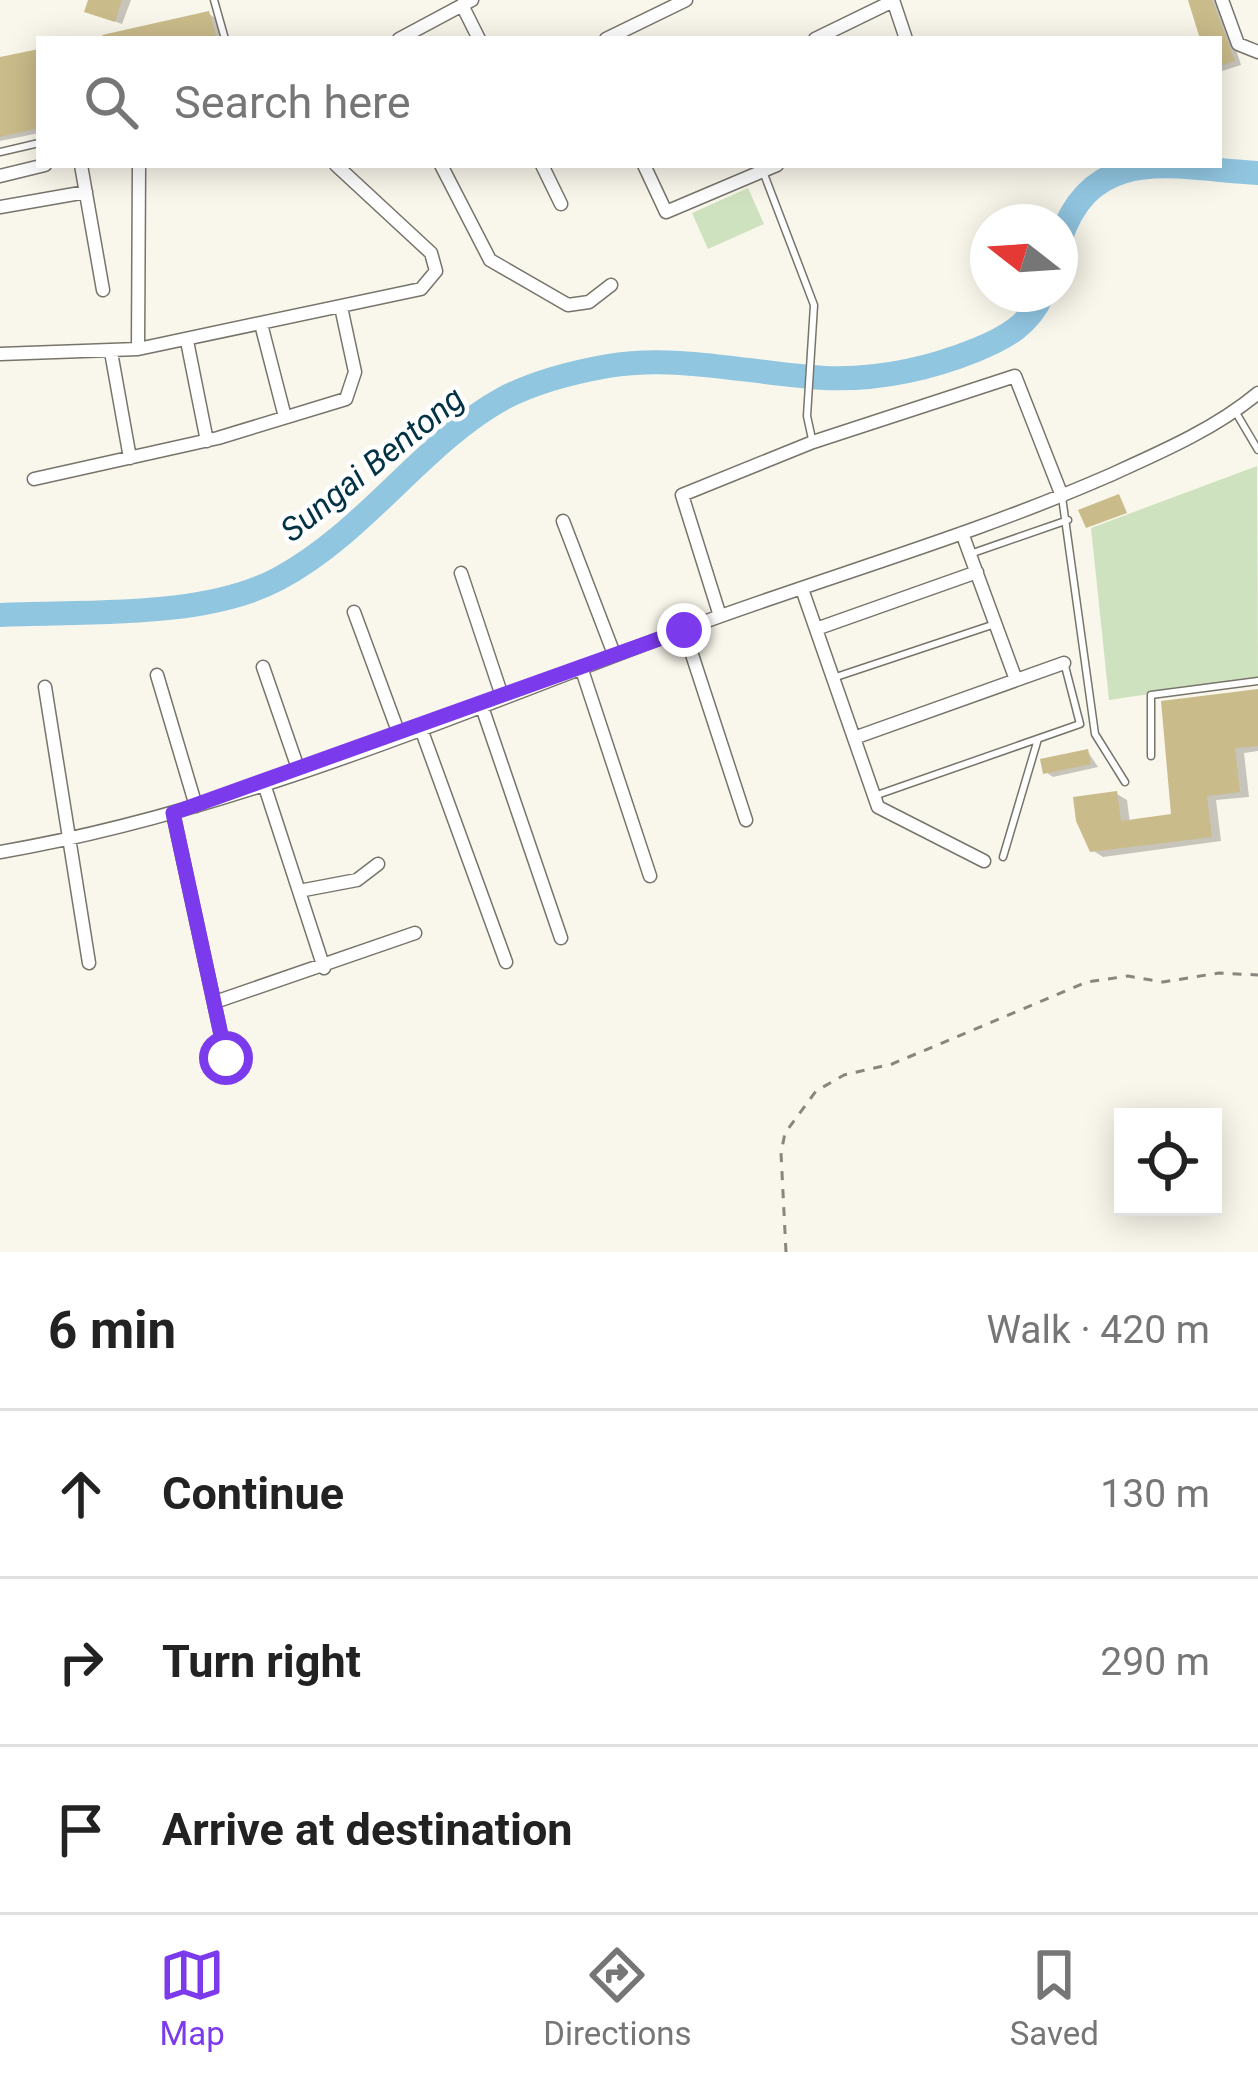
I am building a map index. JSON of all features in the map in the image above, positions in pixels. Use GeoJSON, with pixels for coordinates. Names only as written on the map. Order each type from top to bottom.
{"type":"FeatureCollection","features":[{"type":"Feature","properties":{"kind":"street"},"geometry":{"type":"LineString","coordinates":[[612,36],[686,0]]}},
{"type":"Feature","properties":{"kind":"street"},"geometry":{"type":"LineString","coordinates":[[821,36],[893,0],[905,36]]}},
{"type":"Feature","properties":{"kind":"street"},"geometry":{"type":"LineString","coordinates":[[1222,0],[1238,44],[1258,52]]}},
{"type":"Feature","properties":{"kind":"street"},"geometry":{"type":"LineString","coordinates":[[406,36],[467,3],[478,36]]}},
{"type":"Feature","properties":{"kind":"street"},"geometry":{"type":"LineString","coordinates":[[0,176],[36,167]]}},
{"type":"Feature","properties":{"kind":"street"},"geometry":{"type":"LineString","coordinates":[[82,168],[103,290]]}},
{"type":"Feature","properties":{"kind":"street"},"geometry":{"type":"LineString","coordinates":[[138,349],[139,168]]}},
{"type":"Feature","properties":{"kind":"street"},"geometry":{"type":"LineString","coordinates":[[0,355],[138,349],[421,289],[436,271],[431,253],[339,168]]}},
{"type":"Feature","properties":{"kind":"street"},"geometry":{"type":"LineString","coordinates":[[443,168],[488,258],[521,273],[563,304],[589,302],[611,285]]}},
{"type":"Feature","properties":{"kind":"street"},"geometry":{"type":"LineString","coordinates":[[548,168],[561,204]]}},
{"type":"Feature","properties":{"kind":"street"},"geometry":{"type":"LineString","coordinates":[[645,168],[666,212],[770,168]]}},
{"type":"Feature","properties":{"kind":"street"},"geometry":{"type":"LineString","coordinates":[[0,208],[86,192]]}},
{"type":"Feature","properties":{"kind":"street"},"geometry":{"type":"LineString","coordinates":[[34,479],[207,441],[352,393],[355,372],[340,307]]}},
{"type":"Feature","properties":{"kind":"street"},"geometry":{"type":"LineString","coordinates":[[262,324],[286,417]]}},
{"type":"Feature","properties":{"kind":"street"},"geometry":{"type":"LineString","coordinates":[[187,341],[207,441]]}},
{"type":"Feature","properties":{"kind":"street"},"geometry":{"type":"LineString","coordinates":[[111,352],[130,458]]}},
{"type":"Feature","properties":{"kind":"street"},"geometry":{"type":"LineString","coordinates":[[720,616],[682,495],[813,442],[1015,376],[1062,496]]}},
{"type":"Feature","properties":{"kind":"street"},"geometry":{"type":"LineString","coordinates":[[0,852],[173,813],[264,784],[614,654],[962,533],[1062,496],[1235,411],[1258,393]]}},
{"type":"Feature","properties":{"kind":"street"},"geometry":{"type":"LineString","coordinates":[[563,521],[614,654]]}},
{"type":"Feature","properties":{"kind":"street"},"geometry":{"type":"LineString","coordinates":[[962,533],[1016,680]]}},
{"type":"Feature","properties":{"kind":"street"},"geometry":{"type":"LineString","coordinates":[[816,629],[977,572]]}},
{"type":"Feature","properties":{"kind":"street"},"geometry":{"type":"LineString","coordinates":[[461,573],[502,696]]}},
{"type":"Feature","properties":{"kind":"street"},"geometry":{"type":"LineString","coordinates":[[802,589],[878,807],[984,861]]}},
{"type":"Feature","properties":{"kind":"street"},"geometry":{"type":"LineString","coordinates":[[354,612],[398,734]]}},
{"type":"Feature","properties":{"kind":"street"},"geometry":{"type":"LineString","coordinates":[[684,630],[746,820]]}},
{"type":"Feature","properties":{"kind":"street"},"geometry":{"type":"LineString","coordinates":[[854,738],[1064,663]]}},
{"type":"Feature","properties":{"kind":"street"},"geometry":{"type":"LineString","coordinates":[[263,667],[299,771]]}},
{"type":"Feature","properties":{"kind":"street"},"geometry":{"type":"LineString","coordinates":[[581,667],[650,876]]}},
{"type":"Feature","properties":{"kind":"street"},"geometry":{"type":"LineString","coordinates":[[157,675],[196,806]]}},
{"type":"Feature","properties":{"kind":"street"},"geometry":{"type":"LineString","coordinates":[[45,687],[89,963]]}},
{"type":"Feature","properties":{"kind":"street"},"geometry":{"type":"LineString","coordinates":[[481,704],[561,938]]}},
{"type":"Feature","properties":{"kind":"street"},"geometry":{"type":"LineString","coordinates":[[419,726],[506,962]]}},
{"type":"Feature","properties":{"kind":"street"},"geometry":{"type":"LineString","coordinates":[[264,784],[324,968]]}},
{"type":"Feature","properties":{"kind":"street"},"geometry":{"type":"LineString","coordinates":[[173,813],[226,1058]]}},
{"type":"Feature","properties":{"kind":"street"},"geometry":{"type":"LineString","coordinates":[[299,890],[357,880],[378,864]]}},
{"type":"Feature","properties":{"kind":"street"},"geometry":{"type":"LineString","coordinates":[[214,1002],[415,933]]}},
{"type":"Feature","properties":{"kind":"lane"},"geometry":{"type":"LineString","coordinates":[[214,0],[224,36]]}},
{"type":"Feature","properties":{"kind":"lane"},"geometry":{"type":"LineString","coordinates":[[0,152],[36,144]]}},
{"type":"Feature","properties":{"kind":"lane"},"geometry":{"type":"LineString","coordinates":[[770,168],[814,305],[808,400],[813,442]]}},
{"type":"Feature","properties":{"kind":"lane"},"geometry":{"type":"LineString","coordinates":[[1235,411],[1258,450]]}},
{"type":"Feature","properties":{"kind":"lane"},"geometry":{"type":"LineString","coordinates":[[1062,496],[1069,520],[1095,734],[1125,782]]}},
{"type":"Feature","properties":{"kind":"lane"},"geometry":{"type":"LineString","coordinates":[[970,554],[1069,520]]}},
{"type":"Feature","properties":{"kind":"lane"},"geometry":{"type":"LineString","coordinates":[[833,678],[996,624]]}},
{"type":"Feature","properties":{"kind":"lane"},"geometry":{"type":"LineString","coordinates":[[874,796],[1080,724],[1064,663]]}},
{"type":"Feature","properties":{"kind":"lane"},"geometry":{"type":"LineString","coordinates":[[1151,756],[1151,695],[1258,681]]}},
{"type":"Feature","properties":{"kind":"lane"},"geometry":{"type":"LineString","coordinates":[[1003,856],[1038,738]]}},
{"type":"Feature","properties":{"kind":"path"},"geometry":{"type":"LineString","coordinates":[[786,1252],[785,1133],[816,1090],[844,1075],[892,1064],[1087,982],[1128,976],[1162,982],[1219,974],[1258,975]]}},
{"type":"Feature","properties":{"kind":"green space"},"geometry":{"type":"Polygon","coordinates":[[[748,188],[764,224],[708,249],[692,213],[748,188]]]}},
{"type":"Feature","properties":{"kind":"green space"},"geometry":{"type":"Polygon","coordinates":[[[1257,466],[1258,678],[1109,700],[1091,528],[1257,466]]]}},
{"type":"Feature","properties":{"kind":"building"},"geometry":{"type":"Polygon","coordinates":[[[88,0],[122,0],[115,22],[84,12],[88,0]]]}},
{"type":"Feature","properties":{"kind":"building"},"geometry":{"type":"Polygon","coordinates":[[[1188,0],[1212,0],[1235,61],[1222,65],[1222,36],[1199,36],[1188,0]]]}},
{"type":"Feature","properties":{"kind":"building"},"geometry":{"type":"Polygon","coordinates":[[[209,11],[216,36],[102,36],[209,11]]]}},
{"type":"Feature","properties":{"kind":"building"},"geometry":{"type":"Polygon","coordinates":[[[36,50],[36,129],[0,137],[0,57],[36,50]]]}},
{"type":"Feature","properties":{"kind":"building"},"geometry":{"type":"Polygon","coordinates":[[[1119,494],[1127,513],[1086,528],[1078,510],[1119,494]]]}},
{"type":"Feature","properties":{"kind":"building"},"geometry":{"type":"Polygon","coordinates":[[[1258,689],[1258,746],[1235,748],[1240,792],[1207,796],[1212,837],[1090,852],[1076,821],[1073,797],[1117,791],[1121,821],[1171,814],[1161,701],[1258,689]]]}},
{"type":"Feature","properties":{"kind":"building"},"geometry":{"type":"Polygon","coordinates":[[[1088,749],[1091,764],[1043,774],[1040,759],[1088,749]]]}},
{"type":"Feature","properties":{"kind":"waterway","name":"Sungai Bentong"},"geometry":{"type":"LineString","coordinates":[[1078,205],[1093,187],[1116,174],[1141,168]]}},
{"type":"Feature","properties":{"kind":"waterway","name":"Sungai Bentong"},"geometry":{"type":"LineString","coordinates":[[1194,168],[1258,173]]}},
{"type":"Feature","properties":{"kind":"waterway","name":"Sungai Bentong"},"geometry":{"type":"LineString","coordinates":[[0,615],[179,607],[248,592],[278,579],[339,538],[475,417],[516,392],[555,378],[608,366],[662,362],[825,378],[902,372],[997,341],[1032,312]]}},
{"type":"Feature","properties":{"kind":"route"},"geometry":{"type":"LineString","coordinates":[[226,1058],[173,813],[684,630]]}}]}
